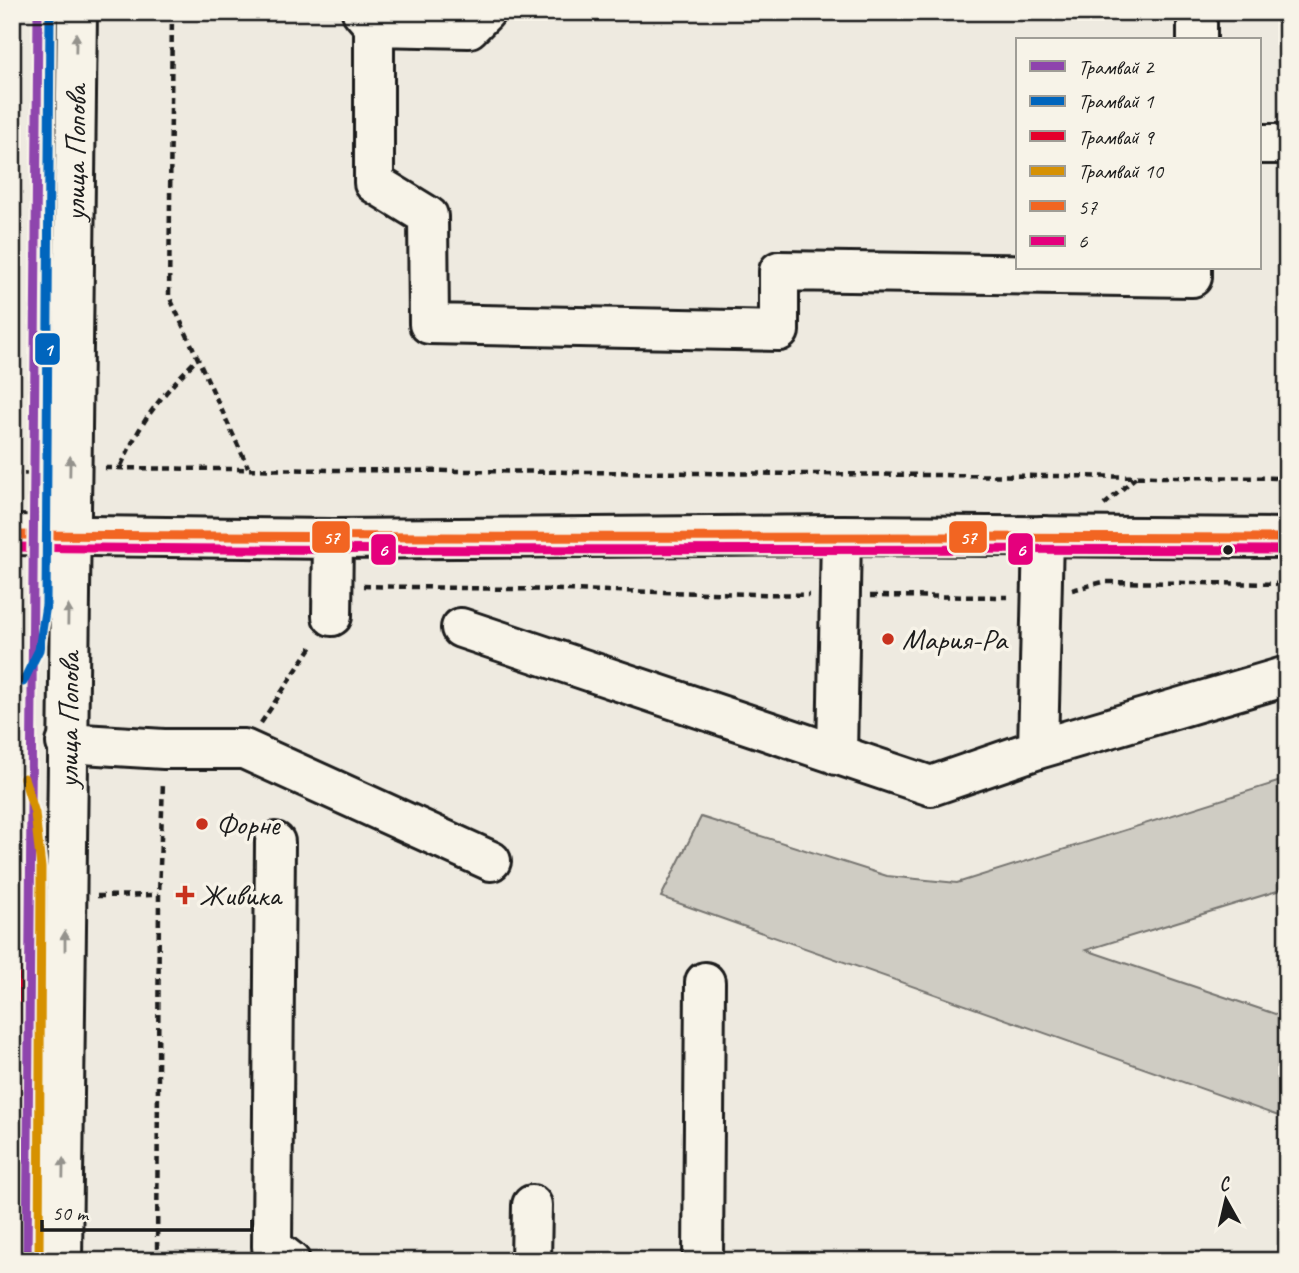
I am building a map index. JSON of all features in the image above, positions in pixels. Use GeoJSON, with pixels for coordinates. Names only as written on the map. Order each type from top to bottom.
{"type":"FeatureCollection","features":[{"type":"Feature","properties":{"kind":"main road","name":"улица Попова"},"geometry":{"type":"LineString","coordinates":[[62,1261],[66,743],[77,12]]}},
{"type":"Feature","properties":{"kind":"main road"},"geometry":{"type":"LineString","coordinates":[[485,12],[469,28],[368,19],[374,183],[428,216],[429,324],[779,331],[779,271],[1192,277],[1192,270]]}},
{"type":"Feature","properties":{"kind":"main road"},"geometry":{"type":"LineString","coordinates":[[1197,12],[1197,38]]}},
{"type":"Feature","properties":{"kind":"main road"},"geometry":{"type":"LineString","coordinates":[[1260,144],[1287,144]]}},
{"type":"Feature","properties":{"kind":"main road"},"geometry":{"type":"LineString","coordinates":[[12,535],[333,539],[841,535],[1287,538]]}},
{"type":"Feature","properties":{"kind":"main road"},"geometry":{"type":"LineString","coordinates":[[837,755],[841,535]]}},
{"type":"Feature","properties":{"kind":"main road"},"geometry":{"type":"LineString","coordinates":[[1038,749],[1043,536]]}},
{"type":"Feature","properties":{"kind":"main road"},"geometry":{"type":"LineString","coordinates":[[333,539],[333,601]]}},
{"type":"Feature","properties":{"kind":"main road"},"geometry":{"type":"LineString","coordinates":[[461,628],[931,786],[1038,749],[1287,676]]}},
{"type":"Feature","properties":{"kind":"main road"},"geometry":{"type":"LineString","coordinates":[[66,743],[164,749],[244,749],[491,861]]}},
{"type":"Feature","properties":{"kind":"main road"},"geometry":{"type":"LineString","coordinates":[[275,842],[272,1247],[290,1261]]}},
{"type":"Feature","properties":{"kind":"main road"},"geometry":{"type":"LineString","coordinates":[[702,1261],[705,982]]}},
{"type":"Feature","properties":{"kind":"main road"},"geometry":{"type":"LineString","coordinates":[[531,1261],[532,1205]]}},
{"type":"Feature","properties":{"kind":"path"},"geometry":{"type":"LineString","coordinates":[[172,12],[169,296],[248,467]]}},
{"type":"Feature","properties":{"kind":"path"},"geometry":{"type":"LineString","coordinates":[[121,466],[136,430],[156,402],[198,358]]}},
{"type":"Feature","properties":{"kind":"path"},"geometry":{"type":"LineString","coordinates":[[12,474],[121,466],[1287,478]]}},
{"type":"Feature","properties":{"kind":"path"},"geometry":{"type":"LineString","coordinates":[[1101,508],[1136,477]]}},
{"type":"Feature","properties":{"kind":"path"},"geometry":{"type":"LineString","coordinates":[[244,749],[333,601],[838,596],[1041,598],[1103,582],[1287,584]]}},
{"type":"Feature","properties":{"kind":"path"},"geometry":{"type":"LineString","coordinates":[[157,1261],[159,895],[164,749]]}},
{"type":"Feature","properties":{"kind":"shaded area"},"geometry":{"type":"Polygon","coordinates":[[[1287,779],[1287,888],[1086,950],[1287,1018],[1287,1119],[661,897],[701,817],[887,876],[957,883],[1287,779]]]}},
{"type":"Feature","properties":{"kind":"tram line","name":"2"},"geometry":{"type":"LineString","coordinates":[[27,1261],[38,12]]}},
{"type":"Feature","properties":{"kind":"tram line","name":"1"},"geometry":{"type":"LineString","coordinates":[[23,682],[39,650],[46,605],[50,12]]}},
{"type":"Feature","properties":{"kind":"tram line","name":"10"},"geometry":{"type":"LineString","coordinates":[[24,778],[35,813],[41,868],[39,1261]]}},
{"type":"Feature","properties":{"kind":"tram line","name":"9"},"geometry":{"type":"LineString","coordinates":[[12,830],[17,869],[15,1261]]}},
{"type":"Feature","properties":{"kind":"transit line","name":"57"},"geometry":{"type":"LineString","coordinates":[[12,535],[1287,538]]}},
{"type":"Feature","properties":{"kind":"transit line","name":"6"},"geometry":{"type":"LineString","coordinates":[[12,547],[331,550],[1287,550]]}},
{"type":"Feature","properties":{"kind":"place","name":"Мария-Ра"},"geometry":{"type":"Point","coordinates":[888,639]}},
{"type":"Feature","properties":{"kind":"place","name":"Форне"},"geometry":{"type":"Point","coordinates":[202,824]}},
{"type":"Feature","properties":{"kind":"place","name":"Живика"},"geometry":{"type":"Point","coordinates":[185,895]}}]}
